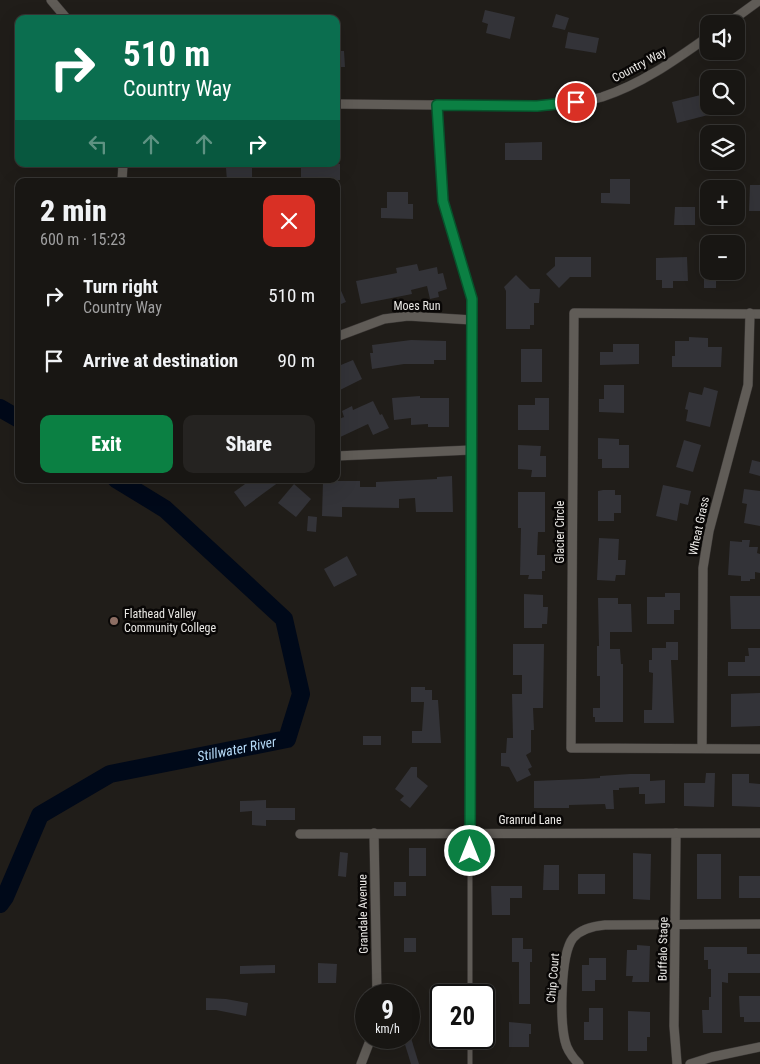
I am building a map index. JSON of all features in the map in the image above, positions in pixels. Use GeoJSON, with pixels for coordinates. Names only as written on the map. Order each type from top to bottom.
{"type":"FeatureCollection","features":[{"type":"Feature","properties":{"kind":"street"},"geometry":{"type":"LineString","coordinates":[[51,0],[64,15]]}},
{"type":"Feature","properties":{"kind":"street"},"geometry":{"type":"LineString","coordinates":[[739,15],[760,0]]}},
{"type":"Feature","properties":{"kind":"street","name":"Country Way"},"geometry":{"type":"LineString","coordinates":[[340,104],[537,106],[589,100],[626,88],[650,76],[700,42]]}},
{"type":"Feature","properties":{"kind":"street"},"geometry":{"type":"LineString","coordinates":[[437,105],[443,201],[472,299],[470,833]]}},
{"type":"Feature","properties":{"kind":"street","name":"Glacier Circle"},"geometry":{"type":"LineString","coordinates":[[755,314],[574,313],[571,748],[760,749]]}},
{"type":"Feature","properties":{"kind":"street","name":"Wheat Grass"},"geometry":{"type":"LineString","coordinates":[[702,748],[703,568],[709,531],[748,385],[755,314]]}},
{"type":"Feature","properties":{"kind":"street","name":"Moes Run"},"geometry":{"type":"LineString","coordinates":[[340,336],[384,319],[408,316],[472,320]]}},
{"type":"Feature","properties":{"kind":"street"},"geometry":{"type":"LineString","coordinates":[[340,456],[471,450]]}},
{"type":"Feature","properties":{"kind":"street","name":"Grandale Avenue"},"geometry":{"type":"LineString","coordinates":[[374,833],[377,984]]}},
{"type":"Feature","properties":{"kind":"street","name":"Buffalo Stage"},"geometry":{"type":"LineString","coordinates":[[676,833],[674,1026],[677,1064]]}},
{"type":"Feature","properties":{"kind":"street","name":"Granrud Lane"},"geometry":{"type":"LineString","coordinates":[[300,834],[760,833]]}},
{"type":"Feature","properties":{"kind":"street","name":"Chip Court"},"geometry":{"type":"LineString","coordinates":[[578,1064],[567,1047],[563,1021],[565,960],[566,952],[574,938],[587,928],[604,925],[760,924]]}},
{"type":"Feature","properties":{"kind":"street"},"geometry":{"type":"LineString","coordinates":[[690,1064],[712,1057],[760,1047]]}},
{"type":"Feature","properties":{"kind":"street"},"geometry":{"type":"LineString","coordinates":[[361,1064],[366,1049]]}},
{"type":"Feature","properties":{"kind":"lane"},"geometry":{"type":"LineString","coordinates":[[470,833],[470,984]]}},
{"type":"Feature","properties":{"kind":"lane"},"geometry":{"type":"LineString","coordinates":[[470,1049],[470,1064]]}},
{"type":"Feature","properties":{"kind":"building"},"geometry":{"type":"Polygon","coordinates":[[[485,10],[515,17],[510,39],[486,33],[488,24],[482,22],[485,10]]]}},
{"type":"Feature","properties":{"kind":"building"},"geometry":{"type":"Polygon","coordinates":[[[556,14],[569,18],[565,30],[552,27],[556,14]]]}},
{"type":"Feature","properties":{"kind":"building"},"geometry":{"type":"Polygon","coordinates":[[[568,32],[599,38],[596,53],[565,48],[568,32]]]}},
{"type":"Feature","properties":{"kind":"building"},"geometry":{"type":"Polygon","coordinates":[[[340,51],[344,51],[345,67],[340,67],[340,51]]]}},
{"type":"Feature","properties":{"kind":"building"},"geometry":{"type":"Polygon","coordinates":[[[700,95],[700,115],[708,115],[677,123],[672,102],[700,95]]]}},
{"type":"Feature","properties":{"kind":"building"},"geometry":{"type":"Polygon","coordinates":[[[542,142],[542,160],[505,160],[505,143],[542,142]]]}},
{"type":"Feature","properties":{"kind":"building"},"geometry":{"type":"Polygon","coordinates":[[[252,167],[252,178],[227,178],[226,168],[252,167]]]}},
{"type":"Feature","properties":{"kind":"building"},"geometry":{"type":"Polygon","coordinates":[[[301,167],[340,167],[340,178],[301,178],[301,167]]]}},
{"type":"Feature","properties":{"kind":"building"},"geometry":{"type":"Polygon","coordinates":[[[610,179],[630,179],[630,204],[601,203],[601,193],[610,193],[610,179]]]}},
{"type":"Feature","properties":{"kind":"building"},"geometry":{"type":"Polygon","coordinates":[[[750,185],[760,185],[760,211],[749,211],[750,185]]]}},
{"type":"Feature","properties":{"kind":"building"},"geometry":{"type":"Polygon","coordinates":[[[387,192],[408,192],[408,204],[413,204],[413,219],[381,218],[381,208],[387,208],[387,192]]]}},
{"type":"Feature","properties":{"kind":"building"},"geometry":{"type":"Polygon","coordinates":[[[675,207],[695,207],[695,225],[674,225],[675,207]]]}},
{"type":"Feature","properties":{"kind":"building"},"geometry":{"type":"Polygon","coordinates":[[[555,257],[591,257],[591,277],[570,277],[559,288],[546,274],[555,266],[555,257]]]}},
{"type":"Feature","properties":{"kind":"building"},"geometry":{"type":"Polygon","coordinates":[[[687,257],[688,281],[673,281],[673,288],[662,288],[662,280],[656,280],[656,258],[687,257]]]}},
{"type":"Feature","properties":{"kind":"building"},"geometry":{"type":"Polygon","coordinates":[[[417,264],[419,271],[437,267],[438,274],[443,273],[447,289],[438,292],[439,297],[430,299],[427,286],[411,290],[412,294],[361,304],[356,281],[397,273],[396,268],[417,264]]]}},
{"type":"Feature","properties":{"kind":"building"},"geometry":{"type":"Polygon","coordinates":[[[516,275],[530,289],[540,289],[539,303],[534,303],[534,325],[530,325],[530,329],[506,329],[506,291],[504,287],[516,275]]]}},
{"type":"Feature","properties":{"kind":"building"},"geometry":{"type":"Polygon","coordinates":[[[704,280],[734,280],[716,281],[716,288],[704,288],[704,280]]]}},
{"type":"Feature","properties":{"kind":"building"},"geometry":{"type":"Polygon","coordinates":[[[340,288],[346,302],[340,304],[340,288]]]}},
{"type":"Feature","properties":{"kind":"building"},"geometry":{"type":"Polygon","coordinates":[[[689,337],[708,338],[708,347],[722,347],[721,367],[672,367],[672,356],[675,356],[675,341],[689,341],[689,337]]]}},
{"type":"Feature","properties":{"kind":"building"},"geometry":{"type":"Polygon","coordinates":[[[411,340],[446,341],[446,360],[434,360],[434,364],[404,364],[372,369],[370,353],[373,353],[372,345],[411,340]]]}},
{"type":"Feature","properties":{"kind":"building"},"geometry":{"type":"Polygon","coordinates":[[[613,344],[639,344],[639,364],[600,365],[600,352],[613,352],[613,344]]]}},
{"type":"Feature","properties":{"kind":"building"},"geometry":{"type":"Polygon","coordinates":[[[521,349],[542,349],[542,382],[521,382],[521,349]]]}},
{"type":"Feature","properties":{"kind":"building"},"geometry":{"type":"Polygon","coordinates":[[[353,360],[362,379],[340,390],[340,365],[353,360]]]}},
{"type":"Feature","properties":{"kind":"building"},"geometry":{"type":"Polygon","coordinates":[[[604,385],[624,385],[624,413],[599,412],[599,399],[604,399],[604,385]]]}},
{"type":"Feature","properties":{"kind":"building"},"geometry":{"type":"Polygon","coordinates":[[[704,387],[718,391],[710,427],[686,421],[688,410],[685,409],[689,392],[702,395],[704,387]]]}},
{"type":"Feature","properties":{"kind":"building"},"geometry":{"type":"Polygon","coordinates":[[[420,396],[420,398],[449,398],[449,427],[428,427],[428,424],[411,425],[411,418],[394,420],[392,398],[420,396]]]}},
{"type":"Feature","properties":{"kind":"building"},"geometry":{"type":"Polygon","coordinates":[[[535,398],[549,398],[549,430],[518,430],[518,405],[535,405],[535,398]]]}},
{"type":"Feature","properties":{"kind":"building"},"geometry":{"type":"Polygon","coordinates":[[[373,401],[389,428],[373,435],[368,424],[340,437],[340,418],[344,417],[342,411],[352,406],[353,410],[373,401]]]}},
{"type":"Feature","properties":{"kind":"building"},"geometry":{"type":"Polygon","coordinates":[[[598,438],[619,439],[619,445],[629,445],[629,468],[602,468],[602,459],[598,459],[598,438]]]}},
{"type":"Feature","properties":{"kind":"building"},"geometry":{"type":"Polygon","coordinates":[[[684,440],[701,445],[693,472],[676,467],[684,440]]]}},
{"type":"Feature","properties":{"kind":"building"},"geometry":{"type":"Polygon","coordinates":[[[518,445],[541,446],[540,456],[546,456],[546,477],[531,477],[532,470],[518,469],[518,445]]]}},
{"type":"Feature","properties":{"kind":"building"},"geometry":{"type":"Polygon","coordinates":[[[752,460],[760,462],[760,476],[749,473],[752,460]]]}},
{"type":"Feature","properties":{"kind":"building"},"geometry":{"type":"Polygon","coordinates":[[[452,476],[453,512],[416,512],[415,498],[399,499],[399,508],[342,507],[342,517],[322,516],[323,483],[360,481],[360,487],[376,487],[376,482],[437,479],[437,477],[452,476]]]}},
{"type":"Feature","properties":{"kind":"building"},"geometry":{"type":"Polygon","coordinates":[[[246,483],[278,483],[245,507],[234,492],[246,483]]]}},
{"type":"Feature","properties":{"kind":"building"},"geometry":{"type":"Polygon","coordinates":[[[294,484],[311,499],[296,517],[278,503],[294,484]]]}},
{"type":"Feature","properties":{"kind":"building"},"geometry":{"type":"Polygon","coordinates":[[[663,485],[691,491],[688,505],[680,503],[677,521],[656,516],[663,485]]]}},
{"type":"Feature","properties":{"kind":"building"},"geometry":{"type":"Polygon","coordinates":[[[744,489],[760,491],[760,526],[744,523],[747,504],[742,503],[744,489]]]}},
{"type":"Feature","properties":{"kind":"building"},"geometry":{"type":"Polygon","coordinates":[[[615,490],[615,495],[621,495],[621,513],[614,513],[614,521],[598,521],[598,491],[615,490]]]}},
{"type":"Feature","properties":{"kind":"building"},"geometry":{"type":"Polygon","coordinates":[[[518,492],[545,492],[545,532],[538,532],[537,555],[545,555],[545,571],[542,571],[542,579],[528,579],[529,575],[520,575],[521,528],[518,528],[518,492]]]}},
{"type":"Feature","properties":{"kind":"building"},"geometry":{"type":"Polygon","coordinates":[[[308,516],[317,517],[316,532],[307,531],[308,516]]]}},
{"type":"Feature","properties":{"kind":"building"},"geometry":{"type":"Polygon","coordinates":[[[599,538],[619,539],[618,560],[626,560],[625,575],[616,575],[615,581],[597,580],[599,538]]]}},
{"type":"Feature","properties":{"kind":"building"},"geometry":{"type":"Polygon","coordinates":[[[742,540],[750,540],[749,547],[758,547],[757,553],[760,554],[760,573],[755,572],[755,579],[750,579],[750,581],[741,581],[741,576],[728,575],[730,541],[742,542],[742,540]]]}},
{"type":"Feature","properties":{"kind":"building"},"geometry":{"type":"Polygon","coordinates":[[[347,556],[357,575],[334,587],[324,569],[347,556]]]}},
{"type":"Feature","properties":{"kind":"building"},"geometry":{"type":"Polygon","coordinates":[[[665,593],[680,593],[680,610],[674,610],[674,624],[647,624],[647,597],[665,597],[665,593]]]}},
{"type":"Feature","properties":{"kind":"building"},"geometry":{"type":"Polygon","coordinates":[[[524,594],[543,595],[543,607],[548,607],[547,624],[542,624],[542,628],[524,628],[524,594]]]}},
{"type":"Feature","properties":{"kind":"building"},"geometry":{"type":"Polygon","coordinates":[[[730,596],[760,596],[760,629],[731,629],[730,596]]]}},
{"type":"Feature","properties":{"kind":"building"},"geometry":{"type":"Polygon","coordinates":[[[598,598],[618,598],[618,604],[631,604],[632,632],[610,632],[610,649],[620,649],[621,664],[623,664],[623,722],[595,722],[595,717],[593,717],[593,708],[600,708],[600,676],[597,676],[597,646],[599,646],[598,598]]]}},
{"type":"Feature","properties":{"kind":"building"},"geometry":{"type":"Polygon","coordinates":[[[666,642],[678,642],[678,660],[671,660],[674,723],[644,723],[644,710],[652,710],[653,673],[649,672],[649,660],[652,660],[652,648],[666,648],[666,642]]]}},
{"type":"Feature","properties":{"kind":"building"},"geometry":{"type":"Polygon","coordinates":[[[513,644],[544,644],[543,708],[533,708],[534,730],[531,730],[531,752],[526,755],[532,767],[528,769],[531,775],[517,782],[509,767],[501,766],[501,753],[506,753],[507,738],[513,738],[512,694],[522,694],[522,675],[513,675],[513,644]]]}},
{"type":"Feature","properties":{"kind":"building"},"geometry":{"type":"Polygon","coordinates":[[[748,648],[760,648],[760,676],[728,676],[728,662],[745,662],[745,656],[749,656],[748,648]]]}},
{"type":"Feature","properties":{"kind":"building"},"geometry":{"type":"Polygon","coordinates":[[[411,687],[425,687],[425,690],[432,690],[432,700],[438,700],[441,743],[412,743],[412,731],[422,731],[424,702],[411,702],[411,687]]]}},
{"type":"Feature","properties":{"kind":"building"},"geometry":{"type":"Polygon","coordinates":[[[760,693],[760,726],[731,727],[731,694],[760,693]]]}},
{"type":"Feature","properties":{"kind":"building"},"geometry":{"type":"Polygon","coordinates":[[[363,736],[381,736],[381,745],[363,745],[363,736]]]}},
{"type":"Feature","properties":{"kind":"building"},"geometry":{"type":"Polygon","coordinates":[[[411,767],[417,767],[417,777],[428,786],[410,808],[400,800],[404,796],[395,789],[411,767]]]}},
{"type":"Feature","properties":{"kind":"building"},"geometry":{"type":"Polygon","coordinates":[[[706,773],[715,773],[714,807],[684,806],[684,783],[705,783],[706,773]]]}},
{"type":"Feature","properties":{"kind":"building"},"geometry":{"type":"Polygon","coordinates":[[[650,774],[650,781],[665,780],[665,803],[645,804],[645,794],[639,794],[639,787],[613,790],[614,809],[606,809],[605,804],[569,805],[569,808],[534,808],[534,781],[600,778],[600,776],[650,774]]]}},
{"type":"Feature","properties":{"kind":"building"},"geometry":{"type":"Polygon","coordinates":[[[732,774],[749,774],[749,783],[760,784],[760,807],[732,806],[732,774]]]}},
{"type":"Feature","properties":{"kind":"building"},"geometry":{"type":"Polygon","coordinates":[[[266,800],[266,808],[295,808],[295,820],[266,820],[266,826],[252,825],[252,811],[240,812],[240,801],[266,800]]]}},
{"type":"Feature","properties":{"kind":"building"},"geometry":{"type":"Polygon","coordinates":[[[409,848],[426,848],[426,876],[409,876],[409,848]]]}},
{"type":"Feature","properties":{"kind":"building"},"geometry":{"type":"Polygon","coordinates":[[[340,852],[348,853],[346,877],[338,876],[340,852]]]}},
{"type":"Feature","properties":{"kind":"building"},"geometry":{"type":"Polygon","coordinates":[[[633,853],[651,854],[650,900],[633,899],[633,853]]]}},
{"type":"Feature","properties":{"kind":"building"},"geometry":{"type":"Polygon","coordinates":[[[697,854],[721,854],[721,899],[697,899],[697,854]]]}},
{"type":"Feature","properties":{"kind":"building"},"geometry":{"type":"Polygon","coordinates":[[[544,865],[559,865],[559,890],[543,890],[544,865]]]}},
{"type":"Feature","properties":{"kind":"building"},"geometry":{"type":"Polygon","coordinates":[[[578,874],[605,874],[605,894],[578,894],[578,874]]]}},
{"type":"Feature","properties":{"kind":"building"},"geometry":{"type":"Polygon","coordinates":[[[739,876],[760,876],[760,898],[739,898],[739,876]]]}},
{"type":"Feature","properties":{"kind":"building"},"geometry":{"type":"Polygon","coordinates":[[[394,882],[406,882],[406,896],[394,896],[394,882]]]}},
{"type":"Feature","properties":{"kind":"building"},"geometry":{"type":"Polygon","coordinates":[[[491,886],[522,886],[522,898],[510,898],[510,915],[492,915],[491,886]]]}},
{"type":"Feature","properties":{"kind":"building"},"geometry":{"type":"Polygon","coordinates":[[[404,938],[416,938],[416,952],[404,952],[404,938]]]}},
{"type":"Feature","properties":{"kind":"building"},"geometry":{"type":"Polygon","coordinates":[[[512,938],[523,938],[523,949],[532,949],[532,962],[530,962],[530,1004],[519,1004],[519,962],[512,962],[512,938]]]}},
{"type":"Feature","properties":{"kind":"building"},"geometry":{"type":"Polygon","coordinates":[[[637,945],[650,946],[649,982],[632,982],[633,976],[626,976],[627,950],[637,950],[637,945]]]}},
{"type":"Feature","properties":{"kind":"building"},"geometry":{"type":"Polygon","coordinates":[[[704,947],[747,947],[747,954],[760,954],[760,973],[728,973],[728,983],[722,982],[722,1033],[703,1033],[702,1010],[709,1010],[709,997],[711,997],[711,969],[708,969],[708,960],[704,960],[704,947]]]}},
{"type":"Feature","properties":{"kind":"building"},"geometry":{"type":"Polygon","coordinates":[[[589,958],[606,958],[606,980],[595,980],[595,991],[582,991],[582,965],[589,965],[589,958]]]}},
{"type":"Feature","properties":{"kind":"building"},"geometry":{"type":"Polygon","coordinates":[[[318,963],[337,964],[336,983],[318,983],[318,963]]]}},
{"type":"Feature","properties":{"kind":"building"},"geometry":{"type":"Polygon","coordinates":[[[275,965],[275,973],[240,974],[240,966],[275,965]]]}},
{"type":"Feature","properties":{"kind":"building"},"geometry":{"type":"Polygon","coordinates":[[[739,996],[760,996],[760,1022],[744,1022],[744,1017],[740,1017],[739,996]]]}},
{"type":"Feature","properties":{"kind":"building"},"geometry":{"type":"Polygon","coordinates":[[[206,998],[248,1003],[246,1016],[206,1010],[206,998]]]}},
{"type":"Feature","properties":{"kind":"building"},"geometry":{"type":"Polygon","coordinates":[[[589,1008],[603,1008],[603,1040],[584,1040],[584,1022],[589,1022],[589,1008]]]}},
{"type":"Feature","properties":{"kind":"building"},"geometry":{"type":"Polygon","coordinates":[[[628,1011],[650,1012],[650,1037],[647,1037],[647,1051],[628,1051],[628,1011]]]}},
{"type":"Feature","properties":{"kind":"building"},"geometry":{"type":"Polygon","coordinates":[[[509,1022],[531,1024],[529,1047],[509,1047],[509,1022]]]}},
{"type":"Feature","properties":{"kind":"building"},"geometry":{"type":"Polygon","coordinates":[[[406,1049],[414,1049],[419,1064],[411,1064],[406,1049]]]}},
{"type":"Feature","properties":{"kind":"waterway","name":"Stillwater River"},"geometry":{"type":"LineString","coordinates":[[0,408],[15,417]]}},
{"type":"Feature","properties":{"kind":"waterway","name":"Stillwater River"},"geometry":{"type":"LineString","coordinates":[[0,904],[5,897],[40,815],[110,774],[287,739],[301,694],[284,619],[165,509],[123,483]]}},
{"type":"Feature","properties":{"kind":"place","name":"Flathead Valley Community College"},"geometry":{"type":"Point","coordinates":[114,621]}},
{"type":"Feature","properties":{"kind":"route"},"geometry":{"type":"LineString","coordinates":[[470,851],[472,299],[443,201],[437,105],[537,106],[576,102]]}}]}
